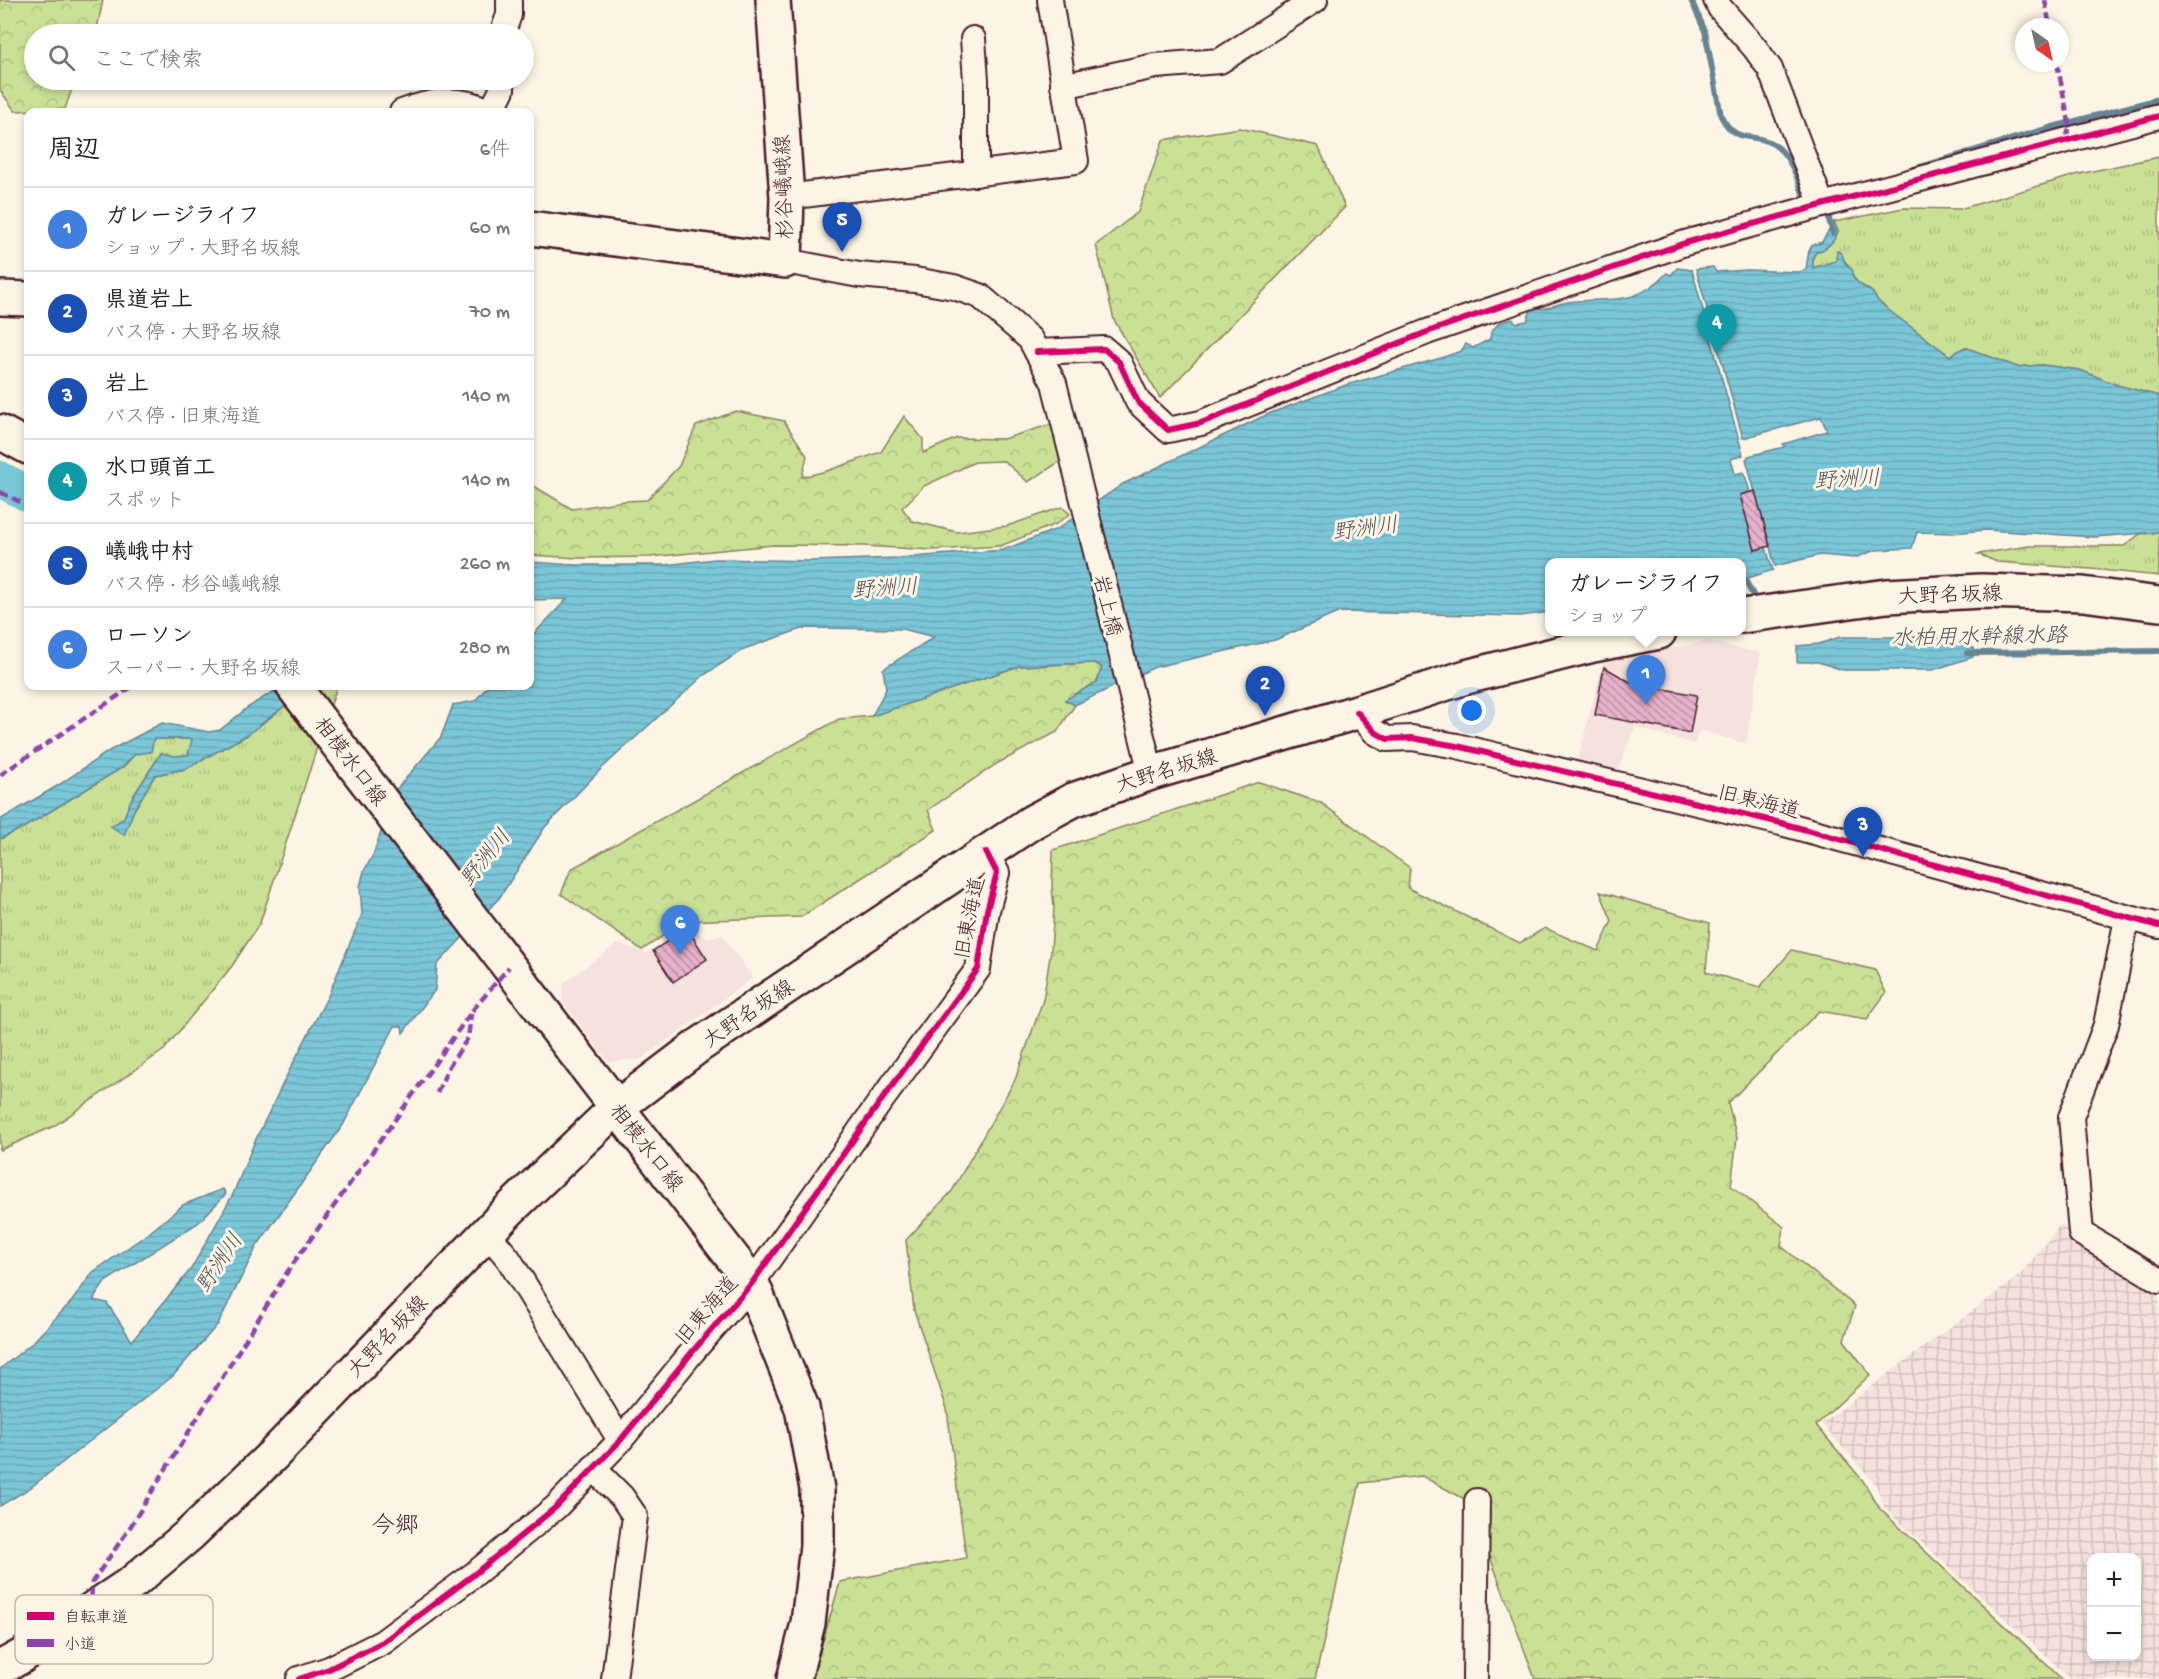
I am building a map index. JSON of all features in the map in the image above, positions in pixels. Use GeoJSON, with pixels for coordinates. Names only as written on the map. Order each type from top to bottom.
{"type":"FeatureCollection","features":[{"type":"Feature","properties":{"kind":"main road","name":"杉谷嶬峨線"},"geometry":{"type":"LineString","coordinates":[[534,229],[785,261],[787,197],[773,0]]}},
{"type":"Feature","properties":{"kind":"main road"},"geometry":{"type":"LineString","coordinates":[[0,298],[24,299]]}},
{"type":"Feature","properties":{"kind":"main road"},"geometry":{"type":"LineString","coordinates":[[0,432],[24,445]]}},
{"type":"Feature","properties":{"kind":"main road","name":"大野名坂線"},"geometry":{"type":"LineString","coordinates":[[1746,615],[1887,596],[1981,591],[2083,594],[2159,604]]}},
{"type":"Feature","properties":{"kind":"main road","name":"大野名坂線"},"geometry":{"type":"LineString","coordinates":[[114,1595],[133,1582],[189,1535],[272,1456],[487,1233],[616,1108],[698,1046],[1032,822],[1073,800],[1151,773],[1466,677],[1639,636]]}},
{"type":"Feature","properties":{"kind":"main road","name":"相模水口線"},"geometry":{"type":"LineString","coordinates":[[296,690],[752,1283],[802,1408],[817,1489],[817,1546],[808,1623],[794,1679]]}},
{"type":"Feature","properties":{"kind":"main road","name":"大野名坂線"},"geometry":{"type":"LineString","coordinates":[[0,1668],[15,1660]]}},
{"type":"Feature","properties":{"kind":"street"},"geometry":{"type":"LineString","coordinates":[[506,24],[509,15],[509,0]]}},
{"type":"Feature","properties":{"kind":"street"},"geometry":{"type":"LineString","coordinates":[[787,197],[1076,161],[1050,0]]}},
{"type":"Feature","properties":{"kind":"street"},"geometry":{"type":"LineString","coordinates":[[1063,86],[1155,66],[1220,61],[1316,0]]}},
{"type":"Feature","properties":{"kind":"street"},"geometry":{"type":"LineString","coordinates":[[1716,0],[1770,69],[1822,205]]}},
{"type":"Feature","properties":{"kind":"street"},"geometry":{"type":"LineString","coordinates":[[973,39],[976,80],[976,174]]}},
{"type":"Feature","properties":{"kind":"street"},"geometry":{"type":"LineString","coordinates":[[493,108],[502,90]]}},
{"type":"Feature","properties":{"kind":"street"},"geometry":{"type":"LineString","coordinates":[[413,108],[444,101],[475,104],[483,108]]}},
{"type":"Feature","properties":{"kind":"street"},"geometry":{"type":"LineString","coordinates":[[1038,352],[1104,349],[1119,362],[1138,402],[1168,430],[1201,423],[1427,332],[1685,243],[2159,116]]}},
{"type":"Feature","properties":{"kind":"street","name":"岩上橋"},"geometry":{"type":"LineString","coordinates":[[785,261],[859,275],[915,280],[954,287],[980,296],[1030,339],[1053,383],[1139,733],[1151,773]]}},
{"type":"Feature","properties":{"kind":"street","name":"旧東海道"},"geometry":{"type":"LineString","coordinates":[[1357,712],[1375,732],[1387,739],[1412,738],[1457,746],[1781,823],[2159,926]]}},
{"type":"Feature","properties":{"kind":"street","name":"旧東海道"},"geometry":{"type":"LineString","coordinates":[[299,1679],[329,1669],[383,1642],[472,1576],[556,1507],[620,1440],[752,1283],[978,969],[987,910],[997,873],[986,852]]}},
{"type":"Feature","properties":{"kind":"street"},"geometry":{"type":"LineString","coordinates":[[2127,918],[2106,1025],[2071,1117],[2078,1213],[2081,1233],[2159,1280]]}},
{"type":"Feature","properties":{"kind":"street"},"geometry":{"type":"LineString","coordinates":[[487,1233],[508,1258],[620,1440]]}},
{"type":"Feature","properties":{"kind":"street"},"geometry":{"type":"LineString","coordinates":[[594,1468],[622,1497],[635,1516],[614,1679]]}},
{"type":"Feature","properties":{"kind":"street"},"geometry":{"type":"LineString","coordinates":[[1476,1679],[1478,1501]]}},
{"type":"Feature","properties":{"kind":"shaded area"},"geometry":{"type":"Polygon","coordinates":[[[1705,641],[1761,653],[1746,744],[1700,730],[1694,744],[1635,727],[1617,772],[1577,762],[1603,663],[1705,641]]]}},
{"type":"Feature","properties":{"kind":"shaded area"},"geometry":{"type":"Polygon","coordinates":[[[688,925],[707,938],[722,935],[753,978],[641,1059],[609,1062],[562,1001],[563,983],[619,943],[647,953],[688,925]]]}},
{"type":"Feature","properties":{"kind":"shaded area"},"geometry":{"type":"Polygon","coordinates":[[[2060,1225],[2159,1289],[2159,1679],[2071,1679],[1885,1509],[1875,1483],[1821,1424],[2020,1275],[2060,1225]]]}},
{"type":"Feature","properties":{"kind":"green space"},"geometry":{"type":"Polygon","coordinates":[[[0,0],[103,0],[98,24],[24,24],[24,90],[72,90],[65,108],[24,108],[24,111],[15,111],[0,90],[0,0]]]}},
{"type":"Feature","properties":{"kind":"green space"},"geometry":{"type":"Polygon","coordinates":[[[1240,128],[1318,146],[1345,207],[1160,398],[1114,320],[1096,245],[1138,212],[1163,140],[1240,128]]]}},
{"type":"Feature","properties":{"kind":"green space"},"geometry":{"type":"Polygon","coordinates":[[[2159,157],[2159,396],[2117,385],[2080,370],[2042,365],[2017,367],[1965,347],[1950,356],[1890,312],[1872,292],[1858,283],[1849,266],[1837,252],[1836,261],[1813,268],[1813,257],[1816,252],[1827,247],[1838,231],[1834,222],[1903,208],[1960,209],[2079,174],[2159,157]]]}},
{"type":"Feature","properties":{"kind":"green space"},"geometry":{"type":"Polygon","coordinates":[[[736,411],[784,421],[807,456],[802,477],[827,471],[881,452],[904,416],[923,439],[923,453],[957,438],[1003,439],[1052,424],[1061,461],[1028,482],[1004,461],[975,462],[924,486],[902,508],[912,521],[957,532],[1007,526],[1062,507],[1070,514],[1056,524],[1000,546],[933,550],[774,545],[650,557],[578,558],[534,555],[534,486],[572,509],[647,500],[679,466],[696,426],[736,411]]]}},
{"type":"Feature","properties":{"kind":"green space"},"geometry":{"type":"Polygon","coordinates":[[[2159,532],[2159,576],[1997,562],[1978,554],[2029,546],[2124,546],[2140,534],[2159,532]]]}},
{"type":"Feature","properties":{"kind":"green space"},"geometry":{"type":"Polygon","coordinates":[[[1095,663],[1102,667],[1097,682],[1065,700],[1075,705],[1057,732],[998,763],[928,810],[936,830],[801,917],[685,921],[642,950],[561,894],[571,869],[839,719],[872,716],[1019,666],[1095,663]]]}},
{"type":"Feature","properties":{"kind":"green space"},"geometry":{"type":"Polygon","coordinates":[[[306,690],[336,690],[260,923],[232,966],[164,1050],[54,1126],[0,1150],[0,839],[23,828],[123,767],[154,739],[193,739],[188,755],[175,756],[161,753],[132,798],[123,820],[112,825],[124,835],[134,810],[155,775],[185,769],[247,735],[306,690]]]}},
{"type":"Feature","properties":{"kind":"green space"},"geometry":{"type":"Polygon","coordinates":[[[1259,782],[1321,803],[1410,868],[1408,888],[1520,943],[1545,928],[1598,951],[1612,921],[1600,892],[1710,923],[1706,972],[1760,987],[1792,950],[1875,970],[1886,993],[1867,1019],[1819,1011],[1728,1103],[1737,1138],[1731,1186],[1784,1227],[1781,1246],[1855,1306],[1844,1340],[1870,1375],[1816,1425],[1863,1481],[1880,1509],[2062,1679],[1535,1679],[1470,1502],[1422,1476],[1360,1483],[1315,1679],[812,1679],[840,1582],[966,1558],[947,1409],[914,1310],[906,1240],[952,1191],[1015,1080],[1043,1000],[1051,950],[1054,908],[1053,850],[1259,782]]]}},
{"type":"Feature","properties":{"kind":"water","name":"野洲川"},"geometry":{"type":"Polygon","coordinates":[[[1834,222],[1838,232],[1827,247],[1816,252],[1813,257],[1813,268],[1836,261],[1837,251],[1840,252],[1858,283],[1872,292],[1878,301],[1891,312],[1950,356],[1965,347],[2017,367],[2042,365],[2080,370],[2117,385],[2159,396],[2159,532],[2094,537],[1986,530],[1953,533],[1917,532],[1912,548],[1876,550],[1854,558],[1820,555],[1775,566],[1746,459],[1748,456],[1784,447],[1783,444],[1827,431],[1821,417],[1743,438],[1696,269],[1713,267],[1716,272],[1747,270],[1800,272],[1806,269],[1812,245],[1822,242],[1834,222]]]}},
{"type":"Feature","properties":{"kind":"water","name":"野洲川"},"geometry":{"type":"Polygon","coordinates":[[[1677,268],[1692,270],[1743,455],[1731,459],[1735,474],[1744,472],[1750,492],[1740,495],[1745,513],[1754,511],[1773,570],[1746,579],[1746,558],[1545,558],[1545,613],[1520,616],[1340,612],[1275,640],[1155,667],[1075,705],[1065,700],[1097,682],[1102,667],[1095,663],[1019,666],[872,716],[886,689],[883,669],[934,637],[902,629],[804,628],[744,649],[704,675],[601,769],[545,827],[500,897],[437,965],[435,990],[403,1033],[402,1026],[395,1026],[343,1125],[257,1246],[218,1324],[173,1376],[30,1488],[0,1506],[0,1369],[32,1343],[72,1301],[93,1272],[149,1233],[183,1205],[223,1189],[226,1194],[198,1223],[105,1282],[93,1300],[107,1303],[132,1341],[191,1269],[233,1194],[254,1143],[329,994],[362,914],[360,887],[364,871],[373,855],[395,791],[441,737],[453,705],[475,701],[485,690],[534,690],[534,634],[567,599],[534,600],[534,562],[577,565],[665,565],[715,559],[811,561],[899,558],[1003,550],[1057,529],[1123,484],[1268,414],[1346,385],[1461,351],[1466,344],[1473,348],[1490,339],[1491,332],[1498,324],[1512,319],[1517,323],[1527,321],[1532,307],[1548,308],[1568,302],[1620,299],[1643,292],[1667,273],[1671,275],[1677,268]]]}},
{"type":"Feature","properties":{"kind":"water"},"geometry":{"type":"Polygon","coordinates":[[[1840,637],[1935,637],[1974,648],[1973,657],[1933,670],[1843,670],[1818,662],[1797,662],[1797,646],[1819,644],[1840,637]]]}},
{"type":"Feature","properties":{"kind":"water"},"geometry":{"type":"Polygon","coordinates":[[[276,690],[306,690],[247,735],[185,769],[155,775],[134,810],[124,835],[111,826],[123,819],[132,798],[161,753],[175,756],[188,755],[192,739],[154,739],[151,752],[135,754],[123,767],[23,828],[0,839],[0,820],[109,751],[162,723],[209,732],[220,730],[247,708],[276,690]]]}},
{"type":"Feature","properties":{"kind":"building"},"geometry":{"type":"Polygon","coordinates":[[[1755,491],[1770,546],[1755,550],[1740,495],[1755,491]]]}},
{"type":"Feature","properties":{"kind":"building"},"geometry":{"type":"Polygon","coordinates":[[[1604,667],[1632,683],[1697,695],[1690,733],[1595,715],[1604,667]]]}},
{"type":"Feature","properties":{"kind":"building"},"geometry":{"type":"Polygon","coordinates":[[[687,928],[707,959],[673,982],[653,951],[687,928]]]}},
{"type":"Feature","properties":{"kind":"waterway"},"geometry":{"type":"LineString","coordinates":[[1691,0],[1705,31],[1721,116],[1738,135],[1765,140],[1780,149],[1794,171],[1807,205]]}},
{"type":"Feature","properties":{"kind":"waterway"},"geometry":{"type":"LineString","coordinates":[[1913,169],[2049,128],[2159,99]]}},
{"type":"Feature","properties":{"kind":"waterway"},"geometry":{"type":"LineString","coordinates":[[1830,209],[1829,220],[1833,233]]}},
{"type":"Feature","properties":{"kind":"waterway"},"geometry":{"type":"LineString","coordinates":[[0,479],[24,492]]}},
{"type":"Feature","properties":{"kind":"waterway","name":"水柏用水幹線水路"},"geometry":{"type":"LineString","coordinates":[[1746,582],[1753,595]]}},
{"type":"Feature","properties":{"kind":"waterway","name":"水柏用水幹線水路"},"geometry":{"type":"LineString","coordinates":[[1967,653],[2159,651]]}},
{"type":"Feature","properties":{"kind":"marked path"},"geometry":{"type":"LineString","coordinates":[[2045,0],[2048,18]]}},
{"type":"Feature","properties":{"kind":"marked path"},"geometry":{"type":"LineString","coordinates":[[2059,72],[2070,127],[2065,140]]}},
{"type":"Feature","properties":{"kind":"marked path"},"geometry":{"type":"LineString","coordinates":[[0,492],[24,504]]}},
{"type":"Feature","properties":{"kind":"marked path"},"geometry":{"type":"LineString","coordinates":[[0,775],[127,690]]}},
{"type":"Feature","properties":{"kind":"marked path"},"geometry":{"type":"LineString","coordinates":[[92,1595],[92,1582],[127,1532],[288,1271],[472,1011],[509,967]]}},
{"type":"Feature","properties":{"kind":"marked path"},"geometry":{"type":"LineString","coordinates":[[437,1093],[449,1066],[468,1038],[471,1014]]}},
{"type":"Feature","properties":{"kind":"cycle path"},"geometry":{"type":"LineString","coordinates":[[1037,352],[1104,349],[1119,362],[1138,402],[1168,430],[1201,423],[1427,332],[1685,243],[2159,116]]}},
{"type":"Feature","properties":{"kind":"cycle path"},"geometry":{"type":"LineString","coordinates":[[1357,712],[1375,732],[1387,739],[1412,738],[1457,746],[1781,823],[2159,926]]}},
{"type":"Feature","properties":{"kind":"cycle path"},"geometry":{"type":"LineString","coordinates":[[299,1679],[329,1669],[383,1642],[472,1576],[556,1507],[619,1442],[752,1283],[978,969],[987,910],[997,873],[986,852]]}},
{"type":"Feature","properties":{"kind":"place","name":"嶬峨中村"},"geometry":{"type":"Point","coordinates":[842,252]}},
{"type":"Feature","properties":{"kind":"place","name":"水口頭首工"},"geometry":{"type":"Point","coordinates":[1717,354]}},
{"type":"Feature","properties":{"kind":"place","name":"ガレージライフ"},"geometry":{"type":"Point","coordinates":[1646,705]}},
{"type":"Feature","properties":{"kind":"place","name":"県道岩上"},"geometry":{"type":"Point","coordinates":[1265,716]}},
{"type":"Feature","properties":{"kind":"place","name":"岩上"},"geometry":{"type":"Point","coordinates":[1863,857]}},
{"type":"Feature","properties":{"kind":"place","name":"ローソン"},"geometry":{"type":"Point","coordinates":[680,955]}},
{"type":"Feature","properties":{"kind":"district","name":"今郷"},"geometry":{"type":"Point","coordinates":[395,1524]}}]}
